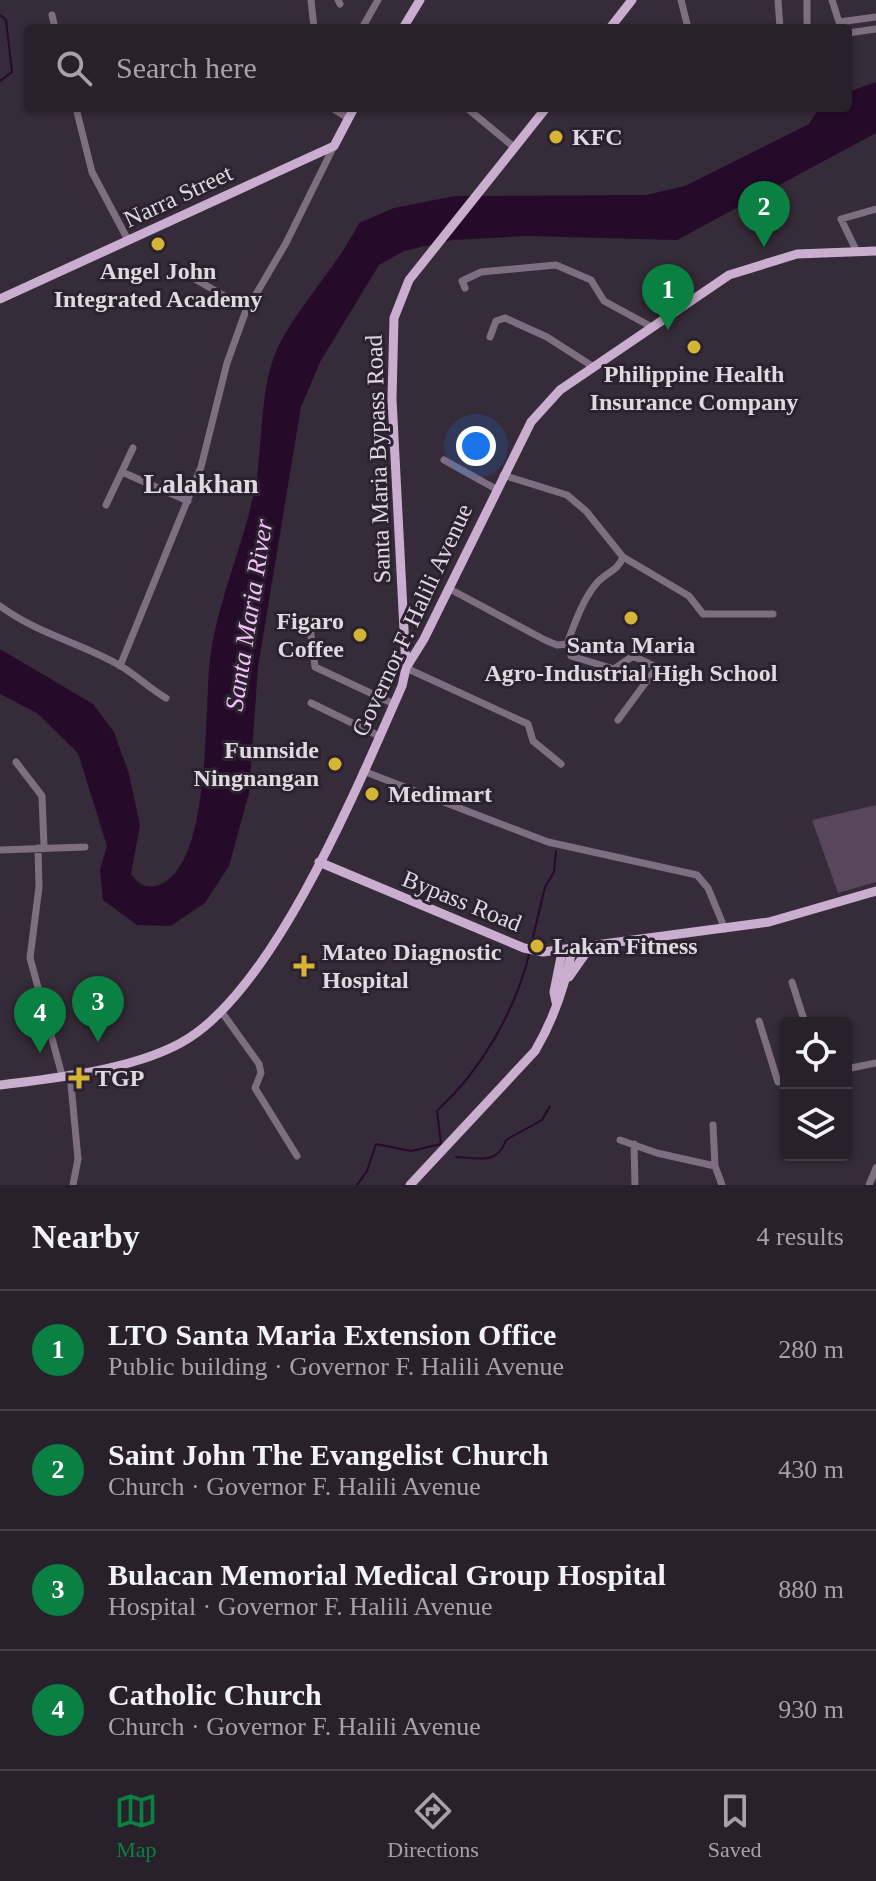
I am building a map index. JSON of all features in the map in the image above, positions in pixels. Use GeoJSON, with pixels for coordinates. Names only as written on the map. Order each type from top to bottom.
{"type":"FeatureCollection","features":[{"type":"Feature","properties":{"kind":"main road"},"geometry":{"type":"LineString","coordinates":[[405,24],[420,0]]}},
{"type":"Feature","properties":{"kind":"main road"},"geometry":{"type":"LineString","coordinates":[[613,24],[632,0]]}},
{"type":"Feature","properties":{"kind":"main road"},"geometry":{"type":"LineString","coordinates":[[334,146],[352,112]]}},
{"type":"Feature","properties":{"kind":"main road","name":"Santa Maria Bypass Road"},"geometry":{"type":"LineString","coordinates":[[406,668],[391,341],[400,295],[543,112]]}},
{"type":"Feature","properties":{"kind":"main road","name":"Narra Street"},"geometry":{"type":"LineString","coordinates":[[0,299],[334,146]]}},
{"type":"Feature","properties":{"kind":"main road","name":"Governor F. Halili Avenue"},"geometry":{"type":"LineString","coordinates":[[0,1085],[66,1075],[162,1052],[189,1038],[221,1011],[283,927],[319,862],[394,704],[406,668],[415,656],[503,475],[539,412],[592,366],[729,275],[797,254],[876,251]]}},
{"type":"Feature","properties":{"kind":"main road","name":"Bypass Road"},"geometry":{"type":"LineString","coordinates":[[319,862],[528,950],[567,951],[725,929],[811,912],[876,891]]}},
{"type":"Feature","properties":{"kind":"main road"},"geometry":{"type":"LineString","coordinates":[[567,980],[590,947]]}},
{"type":"Feature","properties":{"kind":"main road"},"geometry":{"type":"LineString","coordinates":[[410,1185],[535,1051],[556,1002],[564,993],[567,951]]}},
{"type":"Feature","properties":{"kind":"main road"},"geometry":{"type":"LineString","coordinates":[[556,1002],[554,992],[567,951]]}},
{"type":"Feature","properties":{"kind":"street"},"geometry":{"type":"LineString","coordinates":[[311,0],[314,24]]}},
{"type":"Feature","properties":{"kind":"street"},"geometry":{"type":"LineString","coordinates":[[364,24],[378,0]]}},
{"type":"Feature","properties":{"kind":"street"},"geometry":{"type":"LineString","coordinates":[[681,0],[687,24]]}},
{"type":"Feature","properties":{"kind":"street"},"geometry":{"type":"LineString","coordinates":[[778,0],[780,24]]}},
{"type":"Feature","properties":{"kind":"street"},"geometry":{"type":"LineString","coordinates":[[807,0],[807,24]]}},
{"type":"Feature","properties":{"kind":"street"},"geometry":{"type":"LineString","coordinates":[[832,0],[839,22],[876,17]]}},
{"type":"Feature","properties":{"kind":"street"},"geometry":{"type":"LineString","coordinates":[[52,15],[54,24]]}},
{"type":"Feature","properties":{"kind":"street"},"geometry":{"type":"LineString","coordinates":[[852,32],[876,29]]}},
{"type":"Feature","properties":{"kind":"street"},"geometry":{"type":"LineString","coordinates":[[79,112],[92,172],[128,240]]}},
{"type":"Feature","properties":{"kind":"street"},"geometry":{"type":"LineString","coordinates":[[338,112],[348,118]]}},
{"type":"Feature","properties":{"kind":"street"},"geometry":{"type":"LineString","coordinates":[[471,112],[511,152]]}},
{"type":"Feature","properties":{"kind":"street"},"geometry":{"type":"LineString","coordinates":[[120,666],[201,467],[227,363],[247,309],[286,243],[334,146]]}},
{"type":"Feature","properties":{"kind":"street"},"geometry":{"type":"LineString","coordinates":[[857,252],[841,219],[876,209]]}},
{"type":"Feature","properties":{"kind":"street"},"geometry":{"type":"LineString","coordinates":[[465,288],[462,281],[481,272],[556,265],[591,280],[604,301],[650,326]]}},
{"type":"Feature","properties":{"kind":"street"},"geometry":{"type":"LineString","coordinates":[[188,275],[247,309]]}},
{"type":"Feature","properties":{"kind":"street"},"geometry":{"type":"LineString","coordinates":[[490,337],[496,321],[505,318],[547,337],[592,366]]}},
{"type":"Feature","properties":{"kind":"street"},"geometry":{"type":"LineString","coordinates":[[106,505],[133,448]]}},
{"type":"Feature","properties":{"kind":"street"},"geometry":{"type":"LineString","coordinates":[[444,460],[496,489]]}},
{"type":"Feature","properties":{"kind":"street"},"geometry":{"type":"LineString","coordinates":[[122,472],[188,501]]}},
{"type":"Feature","properties":{"kind":"street"},"geometry":{"type":"LineString","coordinates":[[503,475],[567,495],[586,511],[623,557],[689,596],[703,614],[773,614]]}},
{"type":"Feature","properties":{"kind":"street"},"geometry":{"type":"LineString","coordinates":[[623,557],[620,567],[595,585],[567,644],[571,656],[600,666],[620,667],[630,656],[683,680]]}},
{"type":"Feature","properties":{"kind":"street"},"geometry":{"type":"LineString","coordinates":[[448,588],[545,640],[557,645],[567,644]]}},
{"type":"Feature","properties":{"kind":"street"},"geometry":{"type":"LineString","coordinates":[[0,606],[29,627],[120,666],[138,682],[166,698]]}},
{"type":"Feature","properties":{"kind":"street"},"geometry":{"type":"LineString","coordinates":[[309,619],[315,667],[394,704]]}},
{"type":"Feature","properties":{"kind":"street"},"geometry":{"type":"LineString","coordinates":[[618,720],[657,667]]}},
{"type":"Feature","properties":{"kind":"street"},"geometry":{"type":"LineString","coordinates":[[406,668],[528,724],[533,741],[561,764]]}},
{"type":"Feature","properties":{"kind":"street"},"geometry":{"type":"LineString","coordinates":[[311,703],[379,736]]}},
{"type":"Feature","properties":{"kind":"street"},"geometry":{"type":"LineString","coordinates":[[16,762],[42,796],[39,887],[30,958],[66,1075],[78,1159],[73,1185]]}},
{"type":"Feature","properties":{"kind":"street"},"geometry":{"type":"LineString","coordinates":[[363,771],[548,842],[697,875],[708,888],[725,929]]}},
{"type":"Feature","properties":{"kind":"street"},"geometry":{"type":"LineString","coordinates":[[0,850],[85,847]]}},
{"type":"Feature","properties":{"kind":"street"},"geometry":{"type":"LineString","coordinates":[[792,982],[803,1017]]}},
{"type":"Feature","properties":{"kind":"street"},"geometry":{"type":"LineString","coordinates":[[221,1011],[259,1064],[261,1073],[255,1088],[297,1156]]}},
{"type":"Feature","properties":{"kind":"street"},"geometry":{"type":"LineString","coordinates":[[759,1021],[780,1082]]}},
{"type":"Feature","properties":{"kind":"street"},"geometry":{"type":"LineString","coordinates":[[852,1068],[876,1063]]}},
{"type":"Feature","properties":{"kind":"street"},"geometry":{"type":"LineString","coordinates":[[713,1125],[715,1166],[722,1185]]}},
{"type":"Feature","properties":{"kind":"street"},"geometry":{"type":"LineString","coordinates":[[620,1140],[657,1153],[715,1166]]}},
{"type":"Feature","properties":{"kind":"street"},"geometry":{"type":"LineString","coordinates":[[634,1144],[635,1185]]}},
{"type":"Feature","properties":{"kind":"street"},"geometry":{"type":"LineString","coordinates":[[869,1185],[876,1168]]}},
{"type":"Feature","properties":{"kind":"shaded area"},"geometry":{"type":"Polygon","coordinates":[[[876,805],[876,882],[838,893],[812,820],[876,805]]]}},
{"type":"Feature","properties":{"kind":"water","name":"Santa Maria River"},"geometry":{"type":"Polygon","coordinates":[[[876,82],[876,133],[677,240],[527,236],[452,240],[404,251],[379,265],[320,362],[301,407],[258,667],[249,793],[229,866],[205,903],[171,926],[137,925],[103,900],[100,870],[107,846],[78,753],[37,713],[0,694],[0,649],[93,704],[114,732],[129,774],[140,825],[131,874],[144,885],[152,887],[161,884],[178,870],[189,846],[197,816],[210,659],[219,613],[247,522],[257,477],[268,376],[288,329],[359,223],[394,208],[455,196],[646,195],[685,186],[809,124],[816,112],[852,112],[852,91],[876,82]]]}},
{"type":"Feature","properties":{"kind":"waterway"},"geometry":{"type":"LineString","coordinates":[[0,15],[6,20],[12,72],[0,81]]}},
{"type":"Feature","properties":{"kind":"waterway"},"geometry":{"type":"LineString","coordinates":[[531,945],[545,887],[554,872],[556,851]]}},
{"type":"Feature","properties":{"kind":"waterway"},"geometry":{"type":"LineString","coordinates":[[357,1185],[367,1171],[376,1144],[411,1151],[441,1144],[437,1111],[468,1077],[495,1038],[524,974],[530,951]]}},
{"type":"Feature","properties":{"kind":"waterway"},"geometry":{"type":"LineString","coordinates":[[456,1157],[493,1157],[506,1140],[542,1120],[550,1106]]}},
{"type":"Feature","properties":{"kind":"place","name":"KFC"},"geometry":{"type":"Point","coordinates":[556,137]}},
{"type":"Feature","properties":{"kind":"place","name":"Angel John Integrated Academy"},"geometry":{"type":"Point","coordinates":[158,244]}},
{"type":"Feature","properties":{"kind":"place","name":"Saint John The Evangelist Church"},"geometry":{"type":"Point","coordinates":[764,247]}},
{"type":"Feature","properties":{"kind":"place","name":"LTO Santa Maria Extension Office"},"geometry":{"type":"Point","coordinates":[668,330]}},
{"type":"Feature","properties":{"kind":"place","name":"Philippine Health Insurance Company"},"geometry":{"type":"Point","coordinates":[694,347]}},
{"type":"Feature","properties":{"kind":"place","name":"Santa Maria Agro-Industrial High School"},"geometry":{"type":"Point","coordinates":[631,618]}},
{"type":"Feature","properties":{"kind":"place","name":"Figaro Coffee"},"geometry":{"type":"Point","coordinates":[360,635]}},
{"type":"Feature","properties":{"kind":"place","name":"Funnside Ningnangan"},"geometry":{"type":"Point","coordinates":[335,764]}},
{"type":"Feature","properties":{"kind":"place","name":"Medimart"},"geometry":{"type":"Point","coordinates":[372,794]}},
{"type":"Feature","properties":{"kind":"place","name":"Lakan Fitness"},"geometry":{"type":"Point","coordinates":[537,946]}},
{"type":"Feature","properties":{"kind":"place","name":"Mateo Diagnostic Hospital"},"geometry":{"type":"Point","coordinates":[304,966]}},
{"type":"Feature","properties":{"kind":"place","name":"Bulacan Memorial Medical Group Hospital"},"geometry":{"type":"Point","coordinates":[98,1042]}},
{"type":"Feature","properties":{"kind":"place","name":"Catholic Church"},"geometry":{"type":"Point","coordinates":[40,1053]}},
{"type":"Feature","properties":{"kind":"place","name":"TGP"},"geometry":{"type":"Point","coordinates":[79,1078]}},
{"type":"Feature","properties":{"kind":"district","name":"Lalakhan"},"geometry":{"type":"Point","coordinates":[201,483]}}]}
